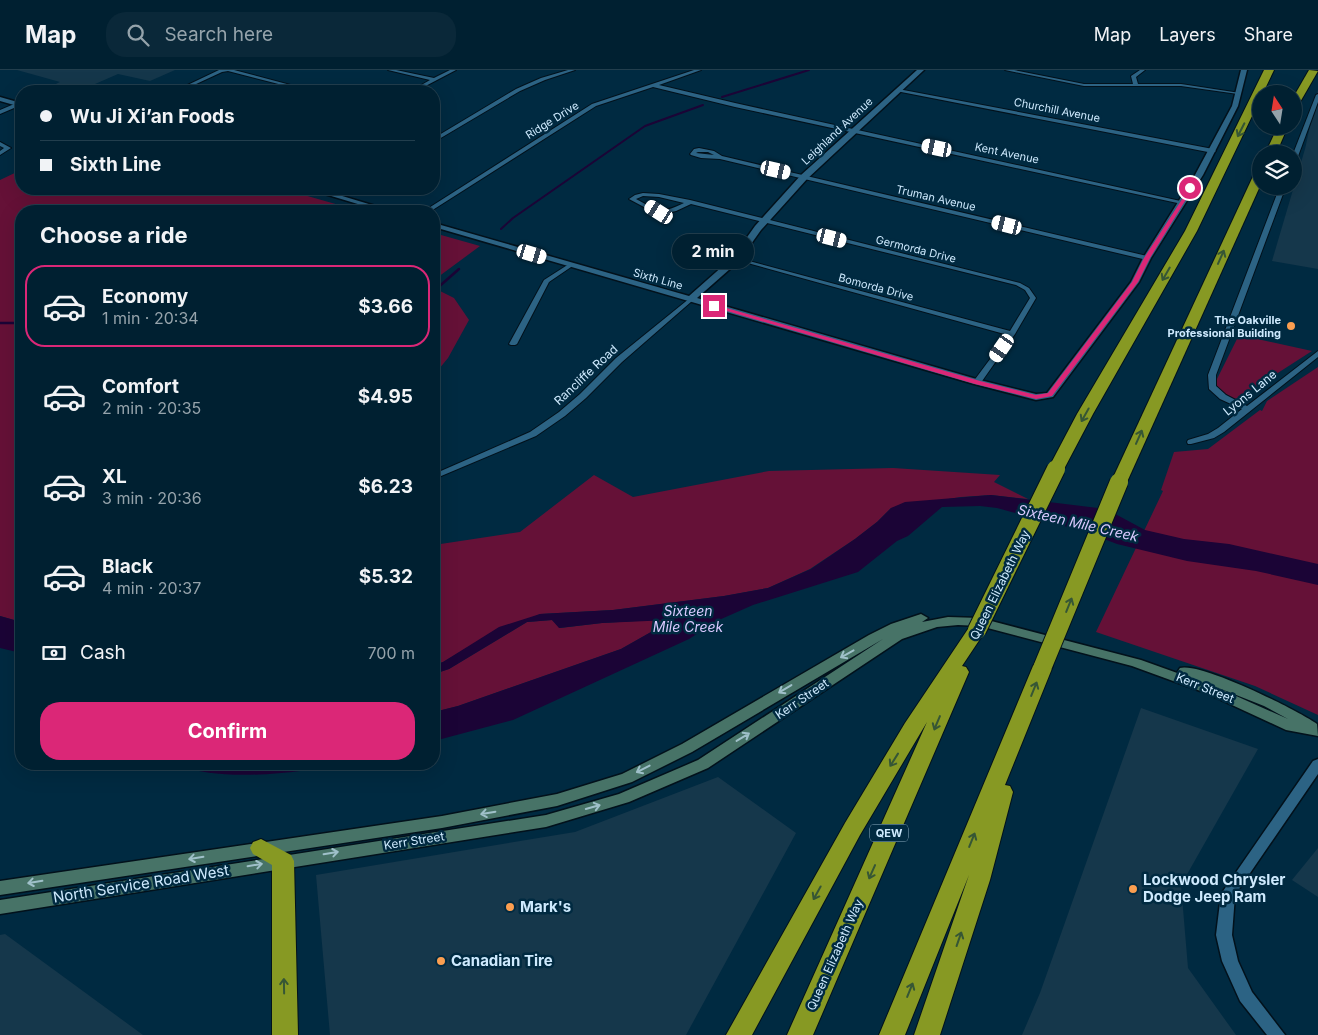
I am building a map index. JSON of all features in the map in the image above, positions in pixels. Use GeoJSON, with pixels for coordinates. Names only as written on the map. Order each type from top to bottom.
{"type":"FeatureCollection","features":[{"type":"Feature","properties":{"kind":"highway"},"geometry":{"type":"LineString","coordinates":[[1256,85],[1260,70]]}},
{"type":"Feature","properties":{"kind":"highway","name":"Queen Elizabeth Way"},"geometry":{"type":"LineString","coordinates":[[1263,85],[1269,70]]}},
{"type":"Feature","properties":{"kind":"highway"},"geometry":{"type":"LineString","coordinates":[[1296,85],[1301,70]]}},
{"type":"Feature","properties":{"kind":"highway"},"geometry":{"type":"LineString","coordinates":[[1302,90],[1314,70]]}},
{"type":"Feature","properties":{"kind":"highway","name":"Queen Elizabeth Way"},"geometry":{"type":"LineString","coordinates":[[800,1035],[977,630],[1084,414],[1191,231],[1252,109]]}},
{"type":"Feature","properties":{"kind":"highway"},"geometry":{"type":"LineString","coordinates":[[892,1035],[1119,482],[1252,192]]}},
{"type":"Feature","properties":{"kind":"highway"},"geometry":{"type":"LineString","coordinates":[[739,1035],[866,804],[950,669],[977,630]]}},
{"type":"Feature","properties":{"kind":"highway"},"geometry":{"type":"LineString","coordinates":[[927,1035],[979,880],[1018,730]]}},
{"type":"Feature","properties":{"kind":"highway"},"geometry":{"type":"LineString","coordinates":[[261,848],[283,861],[285,1035]]}},
{"type":"Feature","properties":{"kind":"main road","name":"Kerr Street"},"geometry":{"type":"LineString","coordinates":[[261,848],[442,822],[558,800],[627,778],[687,748],[886,631],[920,618],[951,613],[990,616],[1107,646],[1220,682],[1303,720],[1316,730]]}},
{"type":"Feature","properties":{"kind":"main road","name":"Kerr Street"},"geometry":{"type":"LineString","coordinates":[[283,861],[546,821],[624,798],[703,764],[897,636],[938,622],[963,620],[980,622],[1098,651],[1175,676],[1291,726],[1316,730]]}},
{"type":"Feature","properties":{"kind":"main road","name":"North Service Road West"},"geometry":{"type":"LineString","coordinates":[[0,888],[261,848]]}},
{"type":"Feature","properties":{"kind":"main road","name":"North Service Road West"},"geometry":{"type":"LineString","coordinates":[[0,907],[283,861]]}},
{"type":"Feature","properties":{"kind":"street"},"geometry":{"type":"LineString","coordinates":[[190,85],[221,71],[228,70],[287,85]]}},
{"type":"Feature","properties":{"kind":"street"},"geometry":{"type":"LineString","coordinates":[[390,70],[435,80]]}},
{"type":"Feature","properties":{"kind":"street"},"geometry":{"type":"LineString","coordinates":[[425,85],[454,70]]}},
{"type":"Feature","properties":{"kind":"street"},"geometry":{"type":"LineString","coordinates":[[440,136],[518,90],[543,79],[574,70]]}},
{"type":"Feature","properties":{"kind":"street","name":"Ridge Drive"},"geometry":{"type":"LineString","coordinates":[[436,205],[594,105],[699,70]]}},
{"type":"Feature","properties":{"kind":"street","name":"Leighland Avenue"},"geometry":{"type":"LineString","coordinates":[[690,300],[736,259],[764,222],[804,177],[922,70]]}},
{"type":"Feature","properties":{"kind":"street"},"geometry":{"type":"LineString","coordinates":[[1007,70],[1084,85],[1181,85],[1238,93]]}},
{"type":"Feature","properties":{"kind":"street"},"geometry":{"type":"LineString","coordinates":[[1136,85],[1133,77],[1143,70]]}},
{"type":"Feature","properties":{"kind":"street"},"geometry":{"type":"LineString","coordinates":[[1147,258],[1213,151],[1235,106],[1244,70]]}},
{"type":"Feature","properties":{"kind":"street","name":"Kent Avenue"},"geometry":{"type":"LineString","coordinates":[[652,85],[735,105],[1182,202]]}},
{"type":"Feature","properties":{"kind":"street","name":"Churchill Avenue"},"geometry":{"type":"LineString","coordinates":[[898,90],[1213,151]]}},
{"type":"Feature","properties":{"kind":"street"},"geometry":{"type":"LineString","coordinates":[[1299,145],[1318,95]]}},
{"type":"Feature","properties":{"kind":"street"},"geometry":{"type":"LineString","coordinates":[[0,99],[15,103]]}},
{"type":"Feature","properties":{"kind":"street"},"geometry":{"type":"LineString","coordinates":[[0,112],[15,106]]}},
{"type":"Feature","properties":{"kind":"street"},"geometry":{"type":"LineString","coordinates":[[0,144],[8,148],[0,153]]}},
{"type":"Feature","properties":{"kind":"street","name":"Truman Avenue"},"geometry":{"type":"LineString","coordinates":[[720,157],[1147,258]]}},
{"type":"Feature","properties":{"kind":"street","name":"Germorda Drive"},"geometry":{"type":"LineString","coordinates":[[690,202],[674,210],[659,212],[632,199],[634,196],[652,193],[668,199],[690,202],[1018,284],[1027,289],[1034,298],[1012,334],[978,382]]}},
{"type":"Feature","properties":{"kind":"street"},"geometry":{"type":"LineString","coordinates":[[333,195],[367,205]]}},
{"type":"Feature","properties":{"kind":"street"},"geometry":{"type":"LineString","coordinates":[[1248,409],[1223,397],[1212,387],[1212,375],[1280,195]]}},
{"type":"Feature","properties":{"kind":"street","name":"Sixth Line"},"geometry":{"type":"LineString","coordinates":[[440,227],[569,266],[1036,397],[1050,395],[1135,282],[1147,258]]}},
{"type":"Feature","properties":{"kind":"street","name":"Bomorda Drive"},"geometry":{"type":"LineString","coordinates":[[736,259],[1012,334]]}},
{"type":"Feature","properties":{"kind":"street"},"geometry":{"type":"LineString","coordinates":[[514,344],[546,281],[569,266]]}},
{"type":"Feature","properties":{"kind":"street","name":"Rancliffe Road"},"geometry":{"type":"LineString","coordinates":[[440,474],[533,434],[562,414],[619,360],[690,300]]}},
{"type":"Feature","properties":{"kind":"street","name":"Lyons Lane"},"geometry":{"type":"LineString","coordinates":[[1191,442],[1211,436],[1318,353]]}},
{"type":"Feature","properties":{"kind":"street"},"geometry":{"type":"LineString","coordinates":[[1277,1035],[1246,996],[1230,961],[1224,935],[1228,894],[1318,764]]}},
{"type":"Feature","properties":{"kind":"shaded area"},"geometry":{"type":"Polygon","coordinates":[[[17,70],[175,70],[150,81],[118,74],[93,85],[54,85],[60,82],[17,70]]]}},
{"type":"Feature","properties":{"kind":"shaded area"},"geometry":{"type":"Polygon","coordinates":[[[1318,90],[1318,269],[1272,261],[1291,195],[1302,195],[1302,159],[1318,90]]]}},
{"type":"Feature","properties":{"kind":"shaded area"},"geometry":{"type":"Polygon","coordinates":[[[15,173],[15,195],[304,195],[339,205],[15,205],[15,620],[0,616],[0,180],[15,173]]]}},
{"type":"Feature","properties":{"kind":"shaded area"},"geometry":{"type":"Polygon","coordinates":[[[440,235],[480,246],[440,276],[440,235]]]}},
{"type":"Feature","properties":{"kind":"shaded area"},"geometry":{"type":"Polygon","coordinates":[[[440,291],[454,298],[469,320],[448,358],[440,368],[440,291]]]}},
{"type":"Feature","properties":{"kind":"shaded area"},"geometry":{"type":"Polygon","coordinates":[[[1239,335],[1312,351],[1236,400],[1222,393],[1215,383],[1239,335]]]}},
{"type":"Feature","properties":{"kind":"shaded area"},"geometry":{"type":"Polygon","coordinates":[[[1318,367],[1318,715],[1255,686],[1096,632],[1163,491],[1161,490],[1174,452],[1208,449],[1260,410],[1262,411],[1267,401],[1318,367]]]}},
{"type":"Feature","properties":{"kind":"shaded area"},"geometry":{"type":"Polygon","coordinates":[[[893,468],[1000,475],[994,482],[1028,499],[991,495],[961,497],[891,508],[855,539],[810,569],[768,588],[724,596],[613,610],[540,614],[470,646],[440,663],[440,544],[520,532],[594,475],[633,497],[769,471],[893,468]]]}},
{"type":"Feature","properties":{"kind":"shaded area"},"geometry":{"type":"Polygon","coordinates":[[[671,619],[621,649],[458,706],[440,710],[440,672],[449,669],[527,622],[552,620],[560,628],[602,623],[671,619]]]}},
{"type":"Feature","properties":{"kind":"shaded area"},"geometry":{"type":"Polygon","coordinates":[[[1141,708],[1258,749],[1181,885],[1188,968],[1236,1035],[1022,1035],[1040,993],[1141,708]]]}},
{"type":"Feature","properties":{"kind":"shaded area"},"geometry":{"type":"Polygon","coordinates":[[[718,777],[796,833],[686,1035],[330,1035],[316,875],[575,832],[718,777]]]}},
{"type":"Feature","properties":{"kind":"shaded area"},"geometry":{"type":"Polygon","coordinates":[[[1318,848],[1318,897],[1292,880],[1318,848]]]}},
{"type":"Feature","properties":{"kind":"shaded area"},"geometry":{"type":"Polygon","coordinates":[[[5,934],[143,1035],[0,1035],[0,935],[5,934]]]}},
{"type":"Feature","properties":{"kind":"water","name":"Sixteen Mile Creek"},"geometry":{"type":"Polygon","coordinates":[[[991,495],[1106,509],[1145,530],[1184,539],[1229,544],[1318,564],[1318,585],[1256,571],[1187,561],[1117,544],[1086,532],[997,508],[980,506],[942,507],[908,536],[897,541],[858,572],[753,605],[719,620],[689,639],[513,720],[440,739],[440,710],[458,706],[621,649],[670,620],[602,623],[559,628],[552,620],[527,622],[449,669],[440,672],[440,663],[499,627],[540,614],[613,610],[724,596],[768,588],[811,569],[855,539],[891,508],[905,502],[991,495]]]}},
{"type":"Feature","properties":{"kind":"water"},"geometry":{"type":"Polygon","coordinates":[[[0,616],[15,620],[15,652],[0,648],[0,616]]]}},
{"type":"Feature","properties":{"kind":"water"},"geometry":{"type":"Polygon","coordinates":[[[194,770],[304,770],[236,775],[194,770]]]}},
{"type":"Feature","properties":{"kind":"waterway"},"geometry":{"type":"LineString","coordinates":[[722,97],[809,70]]}},
{"type":"Feature","properties":{"kind":"waterway"},"geometry":{"type":"LineString","coordinates":[[501,229],[513,218],[645,126],[703,105]]}},
{"type":"Feature","properties":{"kind":"waterway"},"geometry":{"type":"LineString","coordinates":[[440,286],[459,269]]}},
{"type":"Feature","properties":{"kind":"waterway"},"geometry":{"type":"LineString","coordinates":[[0,323],[15,323]]}},
{"type":"Feature","properties":{"kind":"place","name":"The Oakville Professional Building"},"geometry":{"type":"Point","coordinates":[1291,326]}},
{"type":"Feature","properties":{"kind":"place","name":"Lockwood Chrysler Dodge Jeep Ram"},"geometry":{"type":"Point","coordinates":[1133,889]}},
{"type":"Feature","properties":{"kind":"place","name":"Mark's"},"geometry":{"type":"Point","coordinates":[510,907]}},
{"type":"Feature","properties":{"kind":"place","name":"Canadian Tire"},"geometry":{"type":"Point","coordinates":[441,961]}},
{"type":"Feature","properties":{"kind":"route"},"geometry":{"type":"LineString","coordinates":[[714,306],[812,336],[978,382],[1036,397],[1050,395],[1135,282],[1147,258],[1190,188]]}}]}
